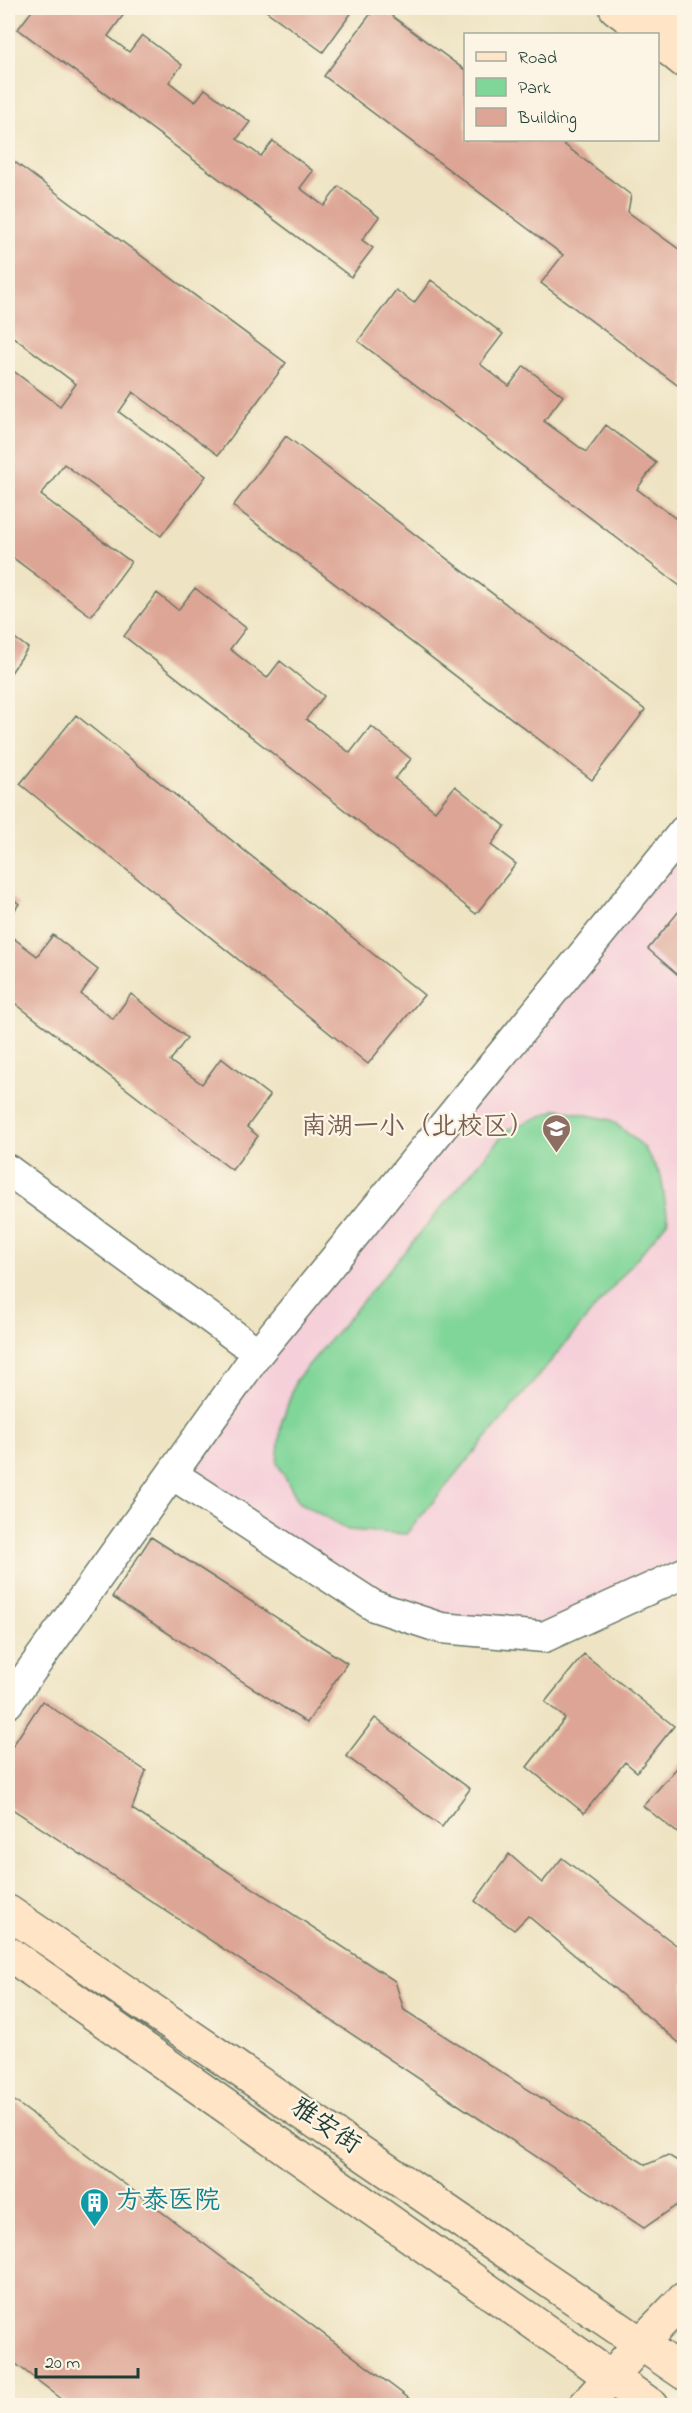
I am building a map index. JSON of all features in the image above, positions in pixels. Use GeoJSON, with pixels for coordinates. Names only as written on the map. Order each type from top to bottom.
{"type":"FeatureCollection","features":[{"type":"Feature","properties":{"kind":"main road"},"geometry":{"type":"LineString","coordinates":[[616,8],[650,33]]}},
{"type":"Feature","properties":{"kind":"main road"},"geometry":{"type":"LineString","coordinates":[[665,8],[684,23]]}},
{"type":"Feature","properties":{"kind":"main road"},"geometry":{"type":"LineString","coordinates":[[659,42],[684,61]]}},
{"type":"Feature","properties":{"kind":"main road","name":"雅安街"},"geometry":{"type":"LineString","coordinates":[[8,1912],[682,2367]]}},
{"type":"Feature","properties":{"kind":"main road","name":"雅安街"},"geometry":{"type":"LineString","coordinates":[[11,1962],[646,2404]]}},
{"type":"Feature","properties":{"kind":"main road"},"geometry":{"type":"LineString","coordinates":[[585,2406],[684,2299]]}},
{"type":"Feature","properties":{"kind":"main road"},"geometry":{"type":"LineString","coordinates":[[646,2404],[682,2367]]}},
{"type":"Feature","properties":{"kind":"street"},"geometry":{"type":"LineString","coordinates":[[8,1703],[258,1353],[684,831]]}},
{"type":"Feature","properties":{"kind":"street"},"geometry":{"type":"LineString","coordinates":[[8,1170],[258,1353]]}},
{"type":"Feature","properties":{"kind":"street"},"geometry":{"type":"LineString","coordinates":[[172,1474],[374,1605],[441,1628],[544,1637],[684,1573]]}},
{"type":"Feature","properties":{"kind":"street"},"geometry":{"type":"LineString","coordinates":[[11,1962],[37,1932]]}},
{"type":"Feature","properties":{"kind":"shaded area","name":"南湖一小（北校区）"},"geometry":{"type":"Polygon","coordinates":[[[684,833],[684,1573],[544,1637],[374,1606],[172,1474],[684,833]]]}},
{"type":"Feature","properties":{"kind":"green space"},"geometry":{"type":"Polygon","coordinates":[[[558,1109],[611,1120],[643,1146],[661,1176],[668,1221],[406,1534],[348,1530],[299,1502],[277,1463],[281,1424],[296,1380],[507,1130],[558,1109]]]}},
{"type":"Feature","properties":{"kind":"building"},"geometry":{"type":"Polygon","coordinates":[[[34,8],[124,8],[127,10],[108,36],[129,52],[142,35],[182,65],[169,82],[195,102],[205,89],[250,122],[237,139],[261,156],[273,141],[313,171],[300,188],[324,206],[339,186],[379,217],[362,240],[373,248],[351,277],[18,29],[34,8]]]}},
{"type":"Feature","properties":{"kind":"building"},"geometry":{"type":"Polygon","coordinates":[[[262,8],[355,8],[323,52],[262,8]]]}},
{"type":"Feature","properties":{"kind":"building"},"geometry":{"type":"Polygon","coordinates":[[[375,8],[381,8],[464,70],[464,141],[559,141],[631,195],[628,212],[684,253],[684,390],[541,283],[563,255],[324,76],[375,8]]]}},
{"type":"Feature","properties":{"kind":"building"},"geometry":{"type":"Polygon","coordinates":[[[8,157],[286,363],[218,455],[133,392],[119,412],[206,476],[161,536],[64,464],[41,495],[131,562],[91,616],[8,554],[8,367],[60,406],[76,384],[8,333],[8,157]]]}},
{"type":"Feature","properties":{"kind":"building"},"geometry":{"type":"Polygon","coordinates":[[[431,280],[503,334],[480,364],[509,386],[524,366],[563,396],[544,421],[586,452],[606,425],[656,463],[637,489],[675,518],[684,512],[684,589],[358,341],[396,290],[414,303],[431,280]]]}},
{"type":"Feature","properties":{"kind":"building"},"geometry":{"type":"Polygon","coordinates":[[[286,436],[645,710],[592,780],[233,506],[286,436]]]}},
{"type":"Feature","properties":{"kind":"building"},"geometry":{"type":"Polygon","coordinates":[[[195,588],[246,628],[230,649],[267,678],[280,661],[324,696],[306,719],[350,753],[371,726],[411,759],[395,779],[435,811],[455,786],[505,826],[491,845],[516,864],[476,914],[124,636],[157,593],[178,610],[195,588]]]}},
{"type":"Feature","properties":{"kind":"building"},"geometry":{"type":"Polygon","coordinates":[[[8,633],[28,648],[8,677],[8,633]]]}},
{"type":"Feature","properties":{"kind":"building"},"geometry":{"type":"Polygon","coordinates":[[[76,715],[424,995],[368,1064],[20,784],[76,715]]]}},
{"type":"Feature","properties":{"kind":"building"},"geometry":{"type":"Polygon","coordinates":[[[8,895],[19,904],[8,920],[8,895]]]}},
{"type":"Feature","properties":{"kind":"building"},"geometry":{"type":"Polygon","coordinates":[[[684,905],[684,980],[648,949],[684,905]]]}},
{"type":"Feature","properties":{"kind":"building"},"geometry":{"type":"Polygon","coordinates":[[[8,934],[37,956],[53,935],[98,970],[81,994],[113,1019],[131,994],[187,1038],[170,1061],[202,1084],[221,1058],[270,1096],[247,1127],[258,1136],[232,1170],[8,998],[8,934]]]}},
{"type":"Feature","properties":{"kind":"building"},"geometry":{"type":"Polygon","coordinates":[[[151,1537],[347,1663],[307,1723],[112,1597],[151,1537]]]}},
{"type":"Feature","properties":{"kind":"building"},"geometry":{"type":"Polygon","coordinates":[[[584,1654],[674,1726],[637,1772],[625,1762],[584,1813],[527,1767],[565,1718],[545,1702],[584,1654]]]}},
{"type":"Feature","properties":{"kind":"building"},"geometry":{"type":"Polygon","coordinates":[[[42,1701],[146,1771],[132,1809],[395,1981],[404,2010],[646,2165],[668,2155],[684,2165],[684,2200],[644,2228],[8,1806],[8,1753],[42,1701]]]}},
{"type":"Feature","properties":{"kind":"building"},"geometry":{"type":"Polygon","coordinates":[[[375,1718],[470,1789],[442,1827],[346,1756],[375,1718]]]}},
{"type":"Feature","properties":{"kind":"building"},"geometry":{"type":"Polygon","coordinates":[[[684,1760],[684,1838],[643,1806],[684,1760]]]}},
{"type":"Feature","properties":{"kind":"building"},"geometry":{"type":"Polygon","coordinates":[[[509,1854],[542,1883],[562,1858],[684,1951],[684,2047],[528,1916],[514,1930],[475,1901],[509,1854]]]}},
{"type":"Feature","properties":{"kind":"building","name":"方泰医院"},"geometry":{"type":"Polygon","coordinates":[[[8,2096],[419,2406],[71,2406],[8,2358],[8,2096]]]}},
{"type":"Feature","properties":{"kind":"place","name":"南湖一小（北校区）"},"geometry":{"type":"Point","coordinates":[556,1154]}},
{"type":"Feature","properties":{"kind":"place","name":"方泰医院"},"geometry":{"type":"Point","coordinates":[95,2228]}}]}
